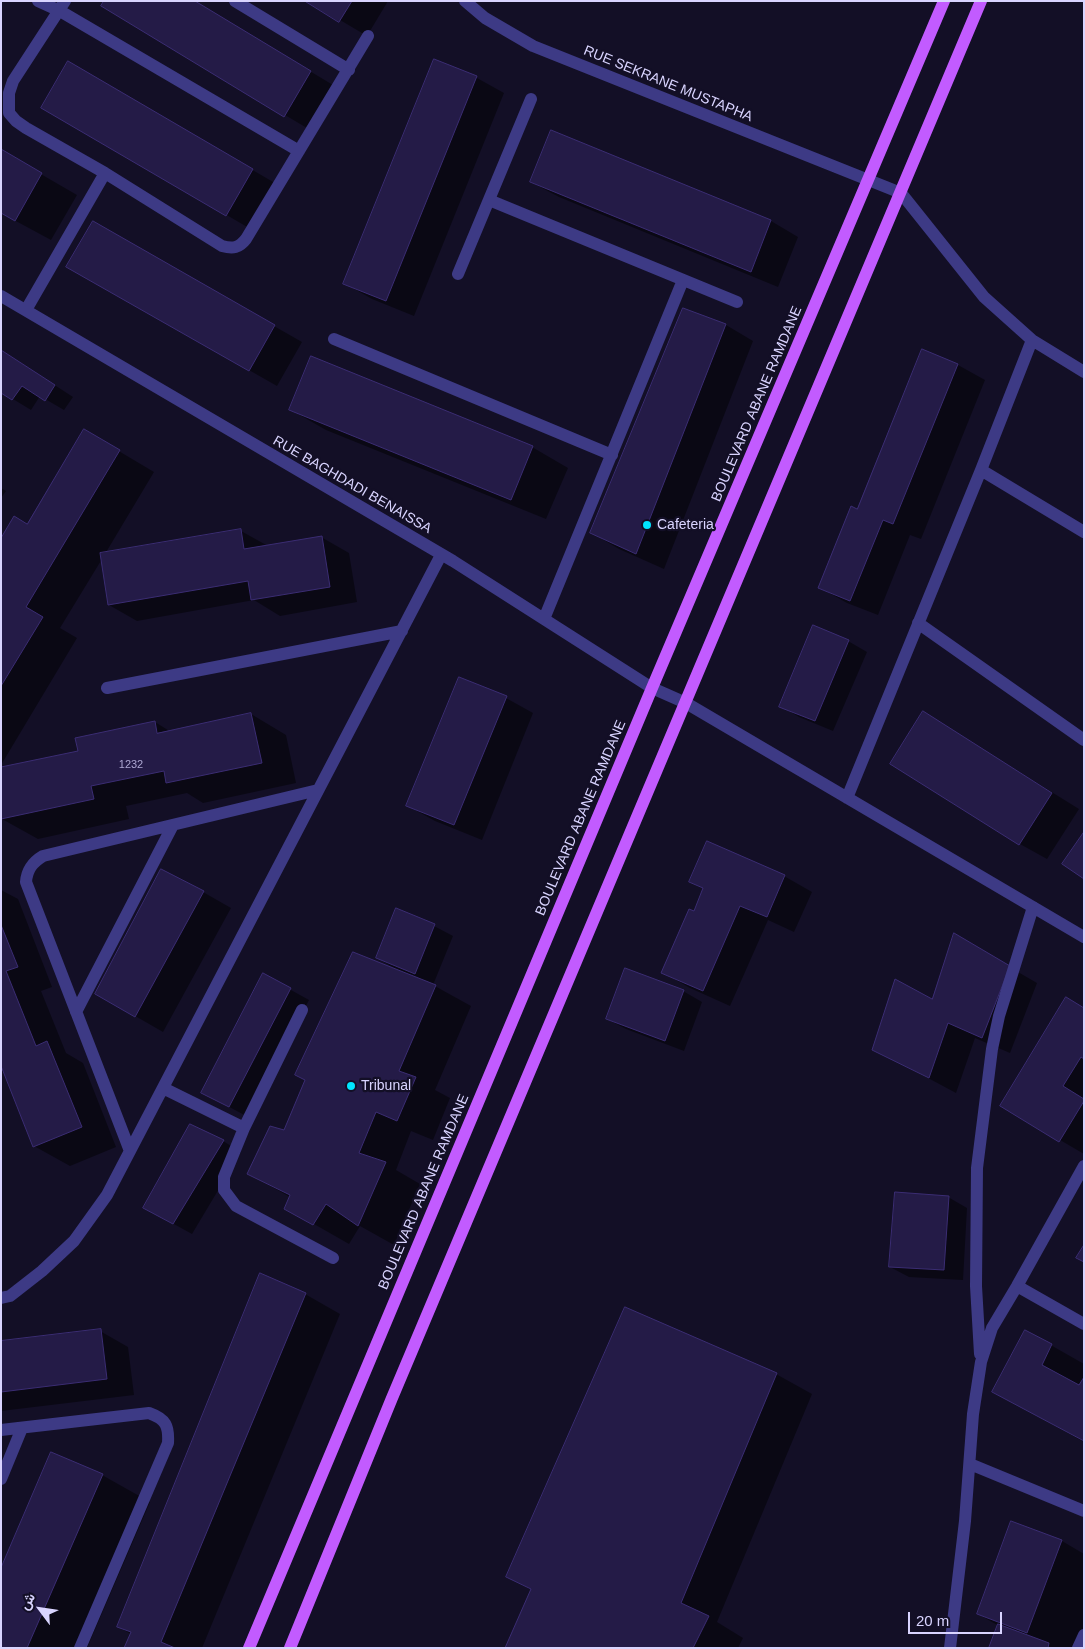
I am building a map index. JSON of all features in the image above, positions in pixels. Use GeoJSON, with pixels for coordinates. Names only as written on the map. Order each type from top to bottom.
{"type":"FeatureCollection","features":[{"type":"Feature","properties":{"kind":"main road","name":"BOULEVARD ABANE RAMDANE"},"geometry":{"type":"LineString","coordinates":[[249,1648],[652,688],[944,1]]}},
{"type":"Feature","properties":{"kind":"main road"},"geometry":{"type":"LineString","coordinates":[[290,1648],[392,1398],[981,1]]}},
{"type":"Feature","properties":{"kind":"street"},"geometry":{"type":"LineString","coordinates":[[38,1],[63,6],[299,151]]}},
{"type":"Feature","properties":{"kind":"street"},"geometry":{"type":"LineString","coordinates":[[235,1],[349,70]]}},
{"type":"Feature","properties":{"kind":"street","name":"RUE SEKRANE MUSTAPHA"},"geometry":{"type":"LineString","coordinates":[[465,1],[485,18],[533,46],[901,193]]}},
{"type":"Feature","properties":{"kind":"street"},"geometry":{"type":"LineString","coordinates":[[63,6],[13,81],[9,93],[9,113],[26,128],[105,173],[222,246],[234,248],[242,245],[246,239],[368,36]]}},
{"type":"Feature","properties":{"kind":"street"},"geometry":{"type":"LineString","coordinates":[[458,274],[531,99]]}},
{"type":"Feature","properties":{"kind":"street"},"geometry":{"type":"LineString","coordinates":[[26,310],[105,173]]}},
{"type":"Feature","properties":{"kind":"street"},"geometry":{"type":"LineString","coordinates":[[901,193],[984,297],[1032,340],[1084,372]]}},
{"type":"Feature","properties":{"kind":"street"},"geometry":{"type":"LineString","coordinates":[[489,200],[736,302]]}},
{"type":"Feature","properties":{"kind":"street"},"geometry":{"type":"LineString","coordinates":[[544,619],[683,280]]}},
{"type":"Feature","properties":{"kind":"street","name":"RUE BAGHDADI BENAISSA"},"geometry":{"type":"LineString","coordinates":[[1,296],[441,555],[652,688],[686,703],[1084,937]]}},
{"type":"Feature","properties":{"kind":"street"},"geometry":{"type":"LineString","coordinates":[[334,339],[612,455]]}},
{"type":"Feature","properties":{"kind":"street"},"geometry":{"type":"LineString","coordinates":[[847,798],[1032,340]]}},
{"type":"Feature","properties":{"kind":"street"},"geometry":{"type":"LineString","coordinates":[[981,470],[1084,532]]}},
{"type":"Feature","properties":{"kind":"street"},"geometry":{"type":"LineString","coordinates":[[1,1298],[10,1296],[42,1271],[74,1240],[107,1194],[441,555]]}},
{"type":"Feature","properties":{"kind":"street"},"geometry":{"type":"LineString","coordinates":[[918,623],[1084,740]]}},
{"type":"Feature","properties":{"kind":"street"},"geometry":{"type":"LineString","coordinates":[[107,688],[402,631]]}},
{"type":"Feature","properties":{"kind":"street"},"geometry":{"type":"LineString","coordinates":[[130,1150],[26,882],[26,874],[29,867],[44,856],[318,790]]}},
{"type":"Feature","properties":{"kind":"street"},"geometry":{"type":"LineString","coordinates":[[76,1012],[173,825]]}},
{"type":"Feature","properties":{"kind":"street"},"geometry":{"type":"LineString","coordinates":[[981,1362],[976,1286],[977,1168],[995,1033],[1033,907]]}},
{"type":"Feature","properties":{"kind":"street"},"geometry":{"type":"LineString","coordinates":[[302,1010],[244,1128],[224,1177],[224,1190],[236,1206],[333,1258]]}},
{"type":"Feature","properties":{"kind":"street"},"geometry":{"type":"LineString","coordinates":[[163,1088],[244,1128]]}},
{"type":"Feature","properties":{"kind":"street"},"geometry":{"type":"LineString","coordinates":[[950,1648],[970,1464],[973,1414],[981,1362],[992,1328],[1018,1286],[1084,1166]]}},
{"type":"Feature","properties":{"kind":"street"},"geometry":{"type":"LineString","coordinates":[[1018,1286],[1084,1324]]}},
{"type":"Feature","properties":{"kind":"street"},"geometry":{"type":"LineString","coordinates":[[1,1430],[149,1413],[157,1416],[165,1423],[169,1431],[168,1443],[80,1648]]}},
{"type":"Feature","properties":{"kind":"street"},"geometry":{"type":"LineString","coordinates":[[1,1479],[22,1428]]}},
{"type":"Feature","properties":{"kind":"street"},"geometry":{"type":"LineString","coordinates":[[970,1464],[1084,1511]]}},
{"type":"Feature","properties":{"kind":"street"},"geometry":{"type":"LineString","coordinates":[[1078,1648],[1084,1636]]}},
{"type":"Feature","properties":{"kind":"building"},"geometry":{"type":"Polygon","coordinates":[[[104,1],[195,1],[311,71],[284,117],[101,6],[104,1]]]}},
{"type":"Feature","properties":{"kind":"building"},"geometry":{"type":"Polygon","coordinates":[[[305,1],[352,1],[339,22],[305,1]]]}},
{"type":"Feature","properties":{"kind":"building"},"geometry":{"type":"Polygon","coordinates":[[[434,59],[477,76],[386,301],[343,284],[434,59]]]}},
{"type":"Feature","properties":{"kind":"building"},"geometry":{"type":"Polygon","coordinates":[[[68,61],[253,169],[226,216],[41,108],[68,61]]]}},
{"type":"Feature","properties":{"kind":"building"},"geometry":{"type":"Polygon","coordinates":[[[551,130],[771,220],[751,272],[530,182],[551,130]]]}},
{"type":"Feature","properties":{"kind":"building"},"geometry":{"type":"Polygon","coordinates":[[[1,149],[42,173],[15,221],[1,213],[1,149]]]}},
{"type":"Feature","properties":{"kind":"building"},"geometry":{"type":"Polygon","coordinates":[[[93,221],[275,325],[249,371],[66,267],[93,221]]]}},
{"type":"Feature","properties":{"kind":"building"},"geometry":{"type":"Polygon","coordinates":[[[683,308],[726,324],[636,554],[590,533],[683,308]]]}},
{"type":"Feature","properties":{"kind":"building"},"geometry":{"type":"Polygon","coordinates":[[[922,349],[958,364],[893,524],[883,520],[850,601],[818,588],[851,506],[857,509],[922,349]]]}},
{"type":"Feature","properties":{"kind":"building"},"geometry":{"type":"Polygon","coordinates":[[[1,350],[55,385],[45,401],[22,386],[12,400],[1,393],[1,350]]]}},
{"type":"Feature","properties":{"kind":"building"},"geometry":{"type":"Polygon","coordinates":[[[311,356],[533,446],[511,500],[289,410],[311,356]]]}},
{"type":"Feature","properties":{"kind":"building"},"geometry":{"type":"Polygon","coordinates":[[[84,429],[120,450],[26,607],[43,617],[1,686],[1,538],[14,516],[27,524],[84,429]]]}},
{"type":"Feature","properties":{"kind":"building"},"geometry":{"type":"Polygon","coordinates":[[[241,529],[244,549],[322,536],[330,587],[251,600],[248,581],[108,605],[100,553],[241,529]]]}},
{"type":"Feature","properties":{"kind":"building"},"geometry":{"type":"Polygon","coordinates":[[[813,625],[849,640],[815,721],[779,707],[813,625]]]}},
{"type":"Feature","properties":{"kind":"building"},"geometry":{"type":"Polygon","coordinates":[[[459,677],[507,696],[454,825],[406,806],[459,677]]]}},
{"type":"Feature","properties":{"kind":"building"},"geometry":{"type":"Polygon","coordinates":[[[923,711],[1052,793],[1019,845],[890,764],[923,711]]]}},
{"type":"Feature","properties":{"kind":"building"},"geometry":{"type":"Polygon","coordinates":[[[251,713],[262,763],[166,783],[164,771],[91,786],[94,799],[1,819],[1,767],[78,751],[75,738],[155,721],[157,733],[251,713]]]}},
{"type":"Feature","properties":{"kind":"building"},"geometry":{"type":"Polygon","coordinates":[[[1084,832],[1084,879],[1062,864],[1084,832]]]}},
{"type":"Feature","properties":{"kind":"building"},"geometry":{"type":"Polygon","coordinates":[[[707,841],[785,875],[767,917],[740,906],[703,991],[661,973],[689,909],[694,911],[703,888],[689,882],[707,841]]]}},
{"type":"Feature","properties":{"kind":"building"},"geometry":{"type":"Polygon","coordinates":[[[161,869],[204,891],[135,1017],[95,994],[161,869]]]}},
{"type":"Feature","properties":{"kind":"building"},"geometry":{"type":"Polygon","coordinates":[[[396,908],[435,924],[415,974],[376,958],[396,908]]]}},
{"type":"Feature","properties":{"kind":"building"},"geometry":{"type":"Polygon","coordinates":[[[1,925],[18,967],[6,971],[36,1046],[47,1041],[82,1127],[33,1147],[1,1066],[1,925]]]}},
{"type":"Feature","properties":{"kind":"building"},"geometry":{"type":"Polygon","coordinates":[[[954,933],[1010,966],[982,1038],[948,1023],[929,1078],[872,1050],[895,979],[932,999],[954,933]]]}},
{"type":"Feature","properties":{"kind":"building"},"geometry":{"type":"Polygon","coordinates":[[[353,952],[436,985],[399,1071],[416,1077],[397,1121],[376,1112],[359,1153],[386,1162],[358,1226],[326,1204],[313,1225],[284,1209],[290,1195],[247,1174],[270,1126],[284,1130],[305,1080],[295,1075],[353,952]]]}},
{"type":"Feature","properties":{"kind":"building"},"geometry":{"type":"Polygon","coordinates":[[[625,968],[684,990],[665,1041],[606,1019],[625,968]]]}},
{"type":"Feature","properties":{"kind":"building"},"geometry":{"type":"Polygon","coordinates":[[[263,973],[291,988],[229,1107],[201,1093],[263,973]]]}},
{"type":"Feature","properties":{"kind":"building"},"geometry":{"type":"Polygon","coordinates":[[[1066,997],[1084,1008],[1084,1059],[1081,1057],[1063,1086],[1084,1099],[1084,1101],[1059,1142],[1000,1106],[1066,997]]]}},
{"type":"Feature","properties":{"kind":"building"},"geometry":{"type":"Polygon","coordinates":[[[190,1124],[224,1140],[173,1224],[143,1208],[190,1124]]]}},
{"type":"Feature","properties":{"kind":"building"},"geometry":{"type":"Polygon","coordinates":[[[895,1192],[949,1196],[944,1270],[889,1267],[895,1192]]]}},
{"type":"Feature","properties":{"kind":"building"},"geometry":{"type":"Polygon","coordinates":[[[1084,1245],[1084,1262],[1076,1258],[1084,1245]]]}},
{"type":"Feature","properties":{"kind":"building"},"geometry":{"type":"Polygon","coordinates":[[[260,1273],[306,1293],[161,1642],[175,1648],[124,1648],[131,1632],[117,1627],[260,1273]]]}},
{"type":"Feature","properties":{"kind":"building"},"geometry":{"type":"Polygon","coordinates":[[[625,1307],[777,1373],[681,1603],[709,1616],[693,1648],[505,1648],[531,1589],[506,1577],[625,1307]]]}},
{"type":"Feature","properties":{"kind":"building"},"geometry":{"type":"Polygon","coordinates":[[[101,1329],[107,1379],[1,1392],[1,1341],[101,1329]]]}},
{"type":"Feature","properties":{"kind":"building"},"geometry":{"type":"Polygon","coordinates":[[[1025,1330],[1052,1344],[1042,1365],[1079,1385],[1084,1377],[1084,1441],[992,1392],[1025,1330]]]}},
{"type":"Feature","properties":{"kind":"building"},"geometry":{"type":"Polygon","coordinates":[[[51,1452],[103,1474],[27,1648],[1,1648],[1,1568],[51,1452]]]}},
{"type":"Feature","properties":{"kind":"building"},"geometry":{"type":"Polygon","coordinates":[[[1011,1521],[1062,1540],[1027,1633],[977,1614],[1011,1521]]]}},
{"type":"Feature","properties":{"kind":"building"},"geometry":{"type":"Polygon","coordinates":[[[998,1624],[1049,1643],[1048,1648],[989,1648],[998,1624]]]}},
{"type":"Feature","properties":{"kind":"place","name":"Cafeteria"},"geometry":{"type":"Point","coordinates":[647,525]}},
{"type":"Feature","properties":{"kind":"place","name":"Tribunal"},"geometry":{"type":"Point","coordinates":[351,1086]}}]}
